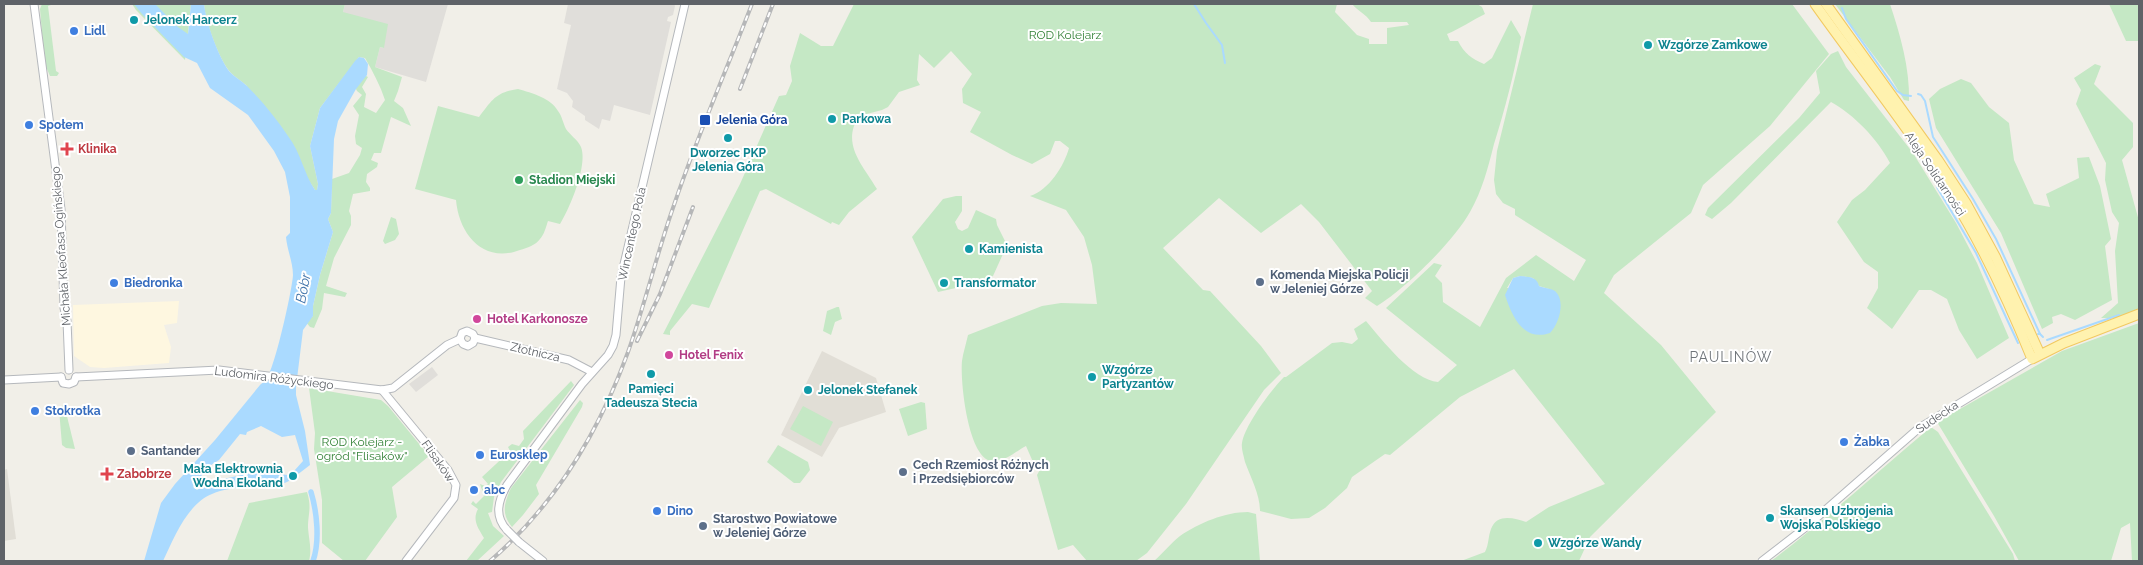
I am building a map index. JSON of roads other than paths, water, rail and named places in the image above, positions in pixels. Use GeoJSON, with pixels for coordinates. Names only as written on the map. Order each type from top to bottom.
{"type":"FeatureCollection","features":[{"type":"Feature","properties":{"kind":"main road","name":"Aleja Solidarności"},"geometry":{"type":"LineString","coordinates":[[1815,4],[1925,157],[1958,208],[1997,280],[2032,359]]}},
{"type":"Feature","properties":{"kind":"main road","name":"Aleja Solidarności"},"geometry":{"type":"LineString","coordinates":[[1826,4],[1938,160],[1966,203],[1996,258],[2040,354]]}},
{"type":"Feature","properties":{"kind":"main road","name":"Sudecka"},"geometry":{"type":"LineString","coordinates":[[2032,359],[2064,343],[2139,314]]}},
{"type":"Feature","properties":{"kind":"street","name":"Michała Kleofasa Ogińskiego"},"geometry":{"type":"LineString","coordinates":[[34,4],[61,209],[64,308],[67,321],[69,370]]}},
{"type":"Feature","properties":{"kind":"street","name":"Wincentego Pola"},"geometry":{"type":"LineString","coordinates":[[543,561],[519,542],[501,522],[498,512],[500,500],[507,485],[592,372],[608,355],[616,335],[621,277],[685,4]]}},
{"type":"Feature","properties":{"kind":"street","name":"Złotnicza"},"geometry":{"type":"LineString","coordinates":[[382,390],[392,388],[447,345],[460,338],[463,344],[468,346],[473,343],[475,338],[569,360],[592,372]]}},
{"type":"Feature","properties":{"kind":"street","name":"Sudecka"},"geometry":{"type":"LineString","coordinates":[[1762,561],[1800,532],[1919,428],[2032,359]]}},
{"type":"Feature","properties":{"kind":"street"},"geometry":{"type":"LineString","coordinates":[[69,370],[76,376],[74,382],[69,384],[64,383],[61,377],[64,371],[69,370]]}},
{"type":"Feature","properties":{"kind":"street","name":"Ludomira Różyckiego"},"geometry":{"type":"LineString","coordinates":[[76,376],[199,370],[256,373],[382,390]]}},
{"type":"Feature","properties":{"kind":"street"},"geometry":{"type":"LineString","coordinates":[[4,380],[61,377]]}},
{"type":"Feature","properties":{"kind":"street","name":"Flisaków"},"geometry":{"type":"LineString","coordinates":[[382,390],[448,470],[456,486],[452,501],[406,561]]}},
{"type":"Feature","properties":{"kind":"water","name":"Bóbr"},"geometry":{"type":"Polygon","coordinates":[[[134,4],[155,4],[178,27],[188,34],[191,4],[204,4],[213,39],[225,65],[274,116],[296,149],[315,190],[317,190],[318,184],[310,146],[320,108],[359,57],[364,58],[368,64],[367,75],[356,89],[338,121],[334,139],[331,213],[328,219],[333,232],[320,275],[313,306],[313,316],[303,330],[296,395],[305,431],[310,465],[297,475],[294,471],[303,461],[295,435],[282,437],[261,426],[247,432],[246,435],[240,434],[219,460],[208,467],[193,487],[197,490],[210,482],[255,472],[288,475],[291,480],[273,486],[227,489],[203,499],[195,505],[182,523],[163,561],[144,561],[161,503],[270,373],[292,284],[292,265],[286,237],[290,233],[290,197],[285,172],[274,151],[248,115],[210,88],[197,63],[184,57],[134,4]]]}},
{"type":"Feature","properties":{"kind":"water"},"geometry":{"type":"Polygon","coordinates":[[[1520,276],[1536,280],[1539,286],[1553,290],[1558,295],[1561,306],[1560,312],[1556,324],[1550,333],[1533,334],[1515,319],[1505,295],[1513,278],[1520,276]]]}},
{"type":"Feature","properties":{"kind":"waterway"},"geometry":{"type":"LineString","coordinates":[[1194,4],[1222,45],[1225,63]]}},
{"type":"Feature","properties":{"kind":"waterway"},"geometry":{"type":"LineString","coordinates":[[1842,8],[1846,19],[1897,91],[1903,95],[1911,96]]}},
{"type":"Feature","properties":{"kind":"waterway"},"geometry":{"type":"LineString","coordinates":[[1918,94],[1925,101],[1933,137],[1996,239],[2040,334]]}},
{"type":"Feature","properties":{"kind":"waterway"},"geometry":{"type":"LineString","coordinates":[[1937,187],[1976,253],[2018,343]]}},
{"type":"Feature","properties":{"kind":"waterway"},"geometry":{"type":"LineString","coordinates":[[2047,340],[2120,316]]}},
{"type":"Feature","properties":{"kind":"waterway"},"geometry":{"type":"LineString","coordinates":[[2038,334],[2043,337]]}},
{"type":"Feature","properties":{"kind":"waterway"},"geometry":{"type":"LineString","coordinates":[[311,492],[317,526],[313,561]]}},
{"type":"Feature","properties":{"kind":"railway"},"geometry":{"type":"LineString","coordinates":[[490,561],[513,540],[554,492],[572,466],[603,411],[628,352],[683,180],[752,4]]}},
{"type":"Feature","properties":{"kind":"railway"},"geometry":{"type":"LineString","coordinates":[[740,89],[773,4]]}},
{"type":"Feature","properties":{"kind":"railway"},"geometry":{"type":"LineString","coordinates":[[637,341],[660,294],[693,207]]}},
{"type":"Feature","properties":{"kind":"place","name":"Jelonek Harcerz"},"geometry":{"type":"Point","coordinates":[134,20]}},
{"type":"Feature","properties":{"kind":"place","name":"Lidl"},"geometry":{"type":"Point","coordinates":[74,31]}},
{"type":"Feature","properties":{"kind":"place","name":"Wzgórze Zamkowe"},"geometry":{"type":"Point","coordinates":[1648,45]}},
{"type":"Feature","properties":{"kind":"place","name":"Parkowa"},"geometry":{"type":"Point","coordinates":[832,119]}},
{"type":"Feature","properties":{"kind":"place","name":"Jelenia Góra"},"geometry":{"type":"Point","coordinates":[705,120]}},
{"type":"Feature","properties":{"kind":"place","name":"Społem"},"geometry":{"type":"Point","coordinates":[29,125]}},
{"type":"Feature","properties":{"kind":"place","name":"Dworzec PKP Jelenia Góra"},"geometry":{"type":"Point","coordinates":[728,138]}},
{"type":"Feature","properties":{"kind":"place","name":"Klinika"},"geometry":{"type":"Point","coordinates":[67,149]}},
{"type":"Feature","properties":{"kind":"place","name":"Stadion Miejski"},"geometry":{"type":"Point","coordinates":[519,180]}},
{"type":"Feature","properties":{"kind":"place","name":"Kamienista"},"geometry":{"type":"Point","coordinates":[969,249]}},
{"type":"Feature","properties":{"kind":"place","name":"Komenda Miejska Policji w Jeleniej Górze"},"geometry":{"type":"Point","coordinates":[1260,282]}},
{"type":"Feature","properties":{"kind":"place","name":"Biedronka"},"geometry":{"type":"Point","coordinates":[114,283]}},
{"type":"Feature","properties":{"kind":"place","name":"Transformator"},"geometry":{"type":"Point","coordinates":[944,283]}},
{"type":"Feature","properties":{"kind":"place","name":"Hotel Karkonosze"},"geometry":{"type":"Point","coordinates":[477,319]}},
{"type":"Feature","properties":{"kind":"place","name":"Hotel Fenix"},"geometry":{"type":"Point","coordinates":[669,355]}},
{"type":"Feature","properties":{"kind":"place","name":"Pamięci Tadeusza Stecia"},"geometry":{"type":"Point","coordinates":[651,374]}},
{"type":"Feature","properties":{"kind":"place","name":"Wzgórze Partyzantów"},"geometry":{"type":"Point","coordinates":[1092,377]}},
{"type":"Feature","properties":{"kind":"place","name":"Jelonek Stefanek"},"geometry":{"type":"Point","coordinates":[808,390]}},
{"type":"Feature","properties":{"kind":"place","name":"Stokrotka"},"geometry":{"type":"Point","coordinates":[35,411]}},
{"type":"Feature","properties":{"kind":"place","name":"Żabka"},"geometry":{"type":"Point","coordinates":[1844,442]}},
{"type":"Feature","properties":{"kind":"place","name":"Santander"},"geometry":{"type":"Point","coordinates":[131,451]}},
{"type":"Feature","properties":{"kind":"place","name":"Eurosklep"},"geometry":{"type":"Point","coordinates":[480,455]}},
{"type":"Feature","properties":{"kind":"place","name":"Cech Rzemiosł Różnych i Przedsiębiorców"},"geometry":{"type":"Point","coordinates":[903,472]}},
{"type":"Feature","properties":{"kind":"place","name":"Zabobrze"},"geometry":{"type":"Point","coordinates":[107,474]}},
{"type":"Feature","properties":{"kind":"place","name":"Mała Elektrownia Wodna Ekoland"},"geometry":{"type":"Point","coordinates":[293,476]}},
{"type":"Feature","properties":{"kind":"place","name":"abc"},"geometry":{"type":"Point","coordinates":[474,490]}},
{"type":"Feature","properties":{"kind":"place","name":"Dino"},"geometry":{"type":"Point","coordinates":[657,511]}},
{"type":"Feature","properties":{"kind":"place","name":"Skansen Uzbrojenia Wojska Polskiego"},"geometry":{"type":"Point","coordinates":[1770,518]}},
{"type":"Feature","properties":{"kind":"place","name":"Starostwo Powiatowe w Jeleniej Górze"},"geometry":{"type":"Point","coordinates":[703,526]}},
{"type":"Feature","properties":{"kind":"place","name":"Wzgórze Wandy"},"geometry":{"type":"Point","coordinates":[1538,543]}},
{"type":"Feature","properties":{"kind":"district","name":"PAULINÓW"},"geometry":{"type":"Point","coordinates":[1731,357]}},
{"type":"Feature","properties":{"kind":"park label","name":"ROD Kolejarz"},"geometry":{"type":"Point","coordinates":[1065,35]}},
{"type":"Feature","properties":{"kind":"park label","name":"ROD Kolejarz - ogród \"Flisaków\""},"geometry":{"type":"Point","coordinates":[362,449]}}]}
